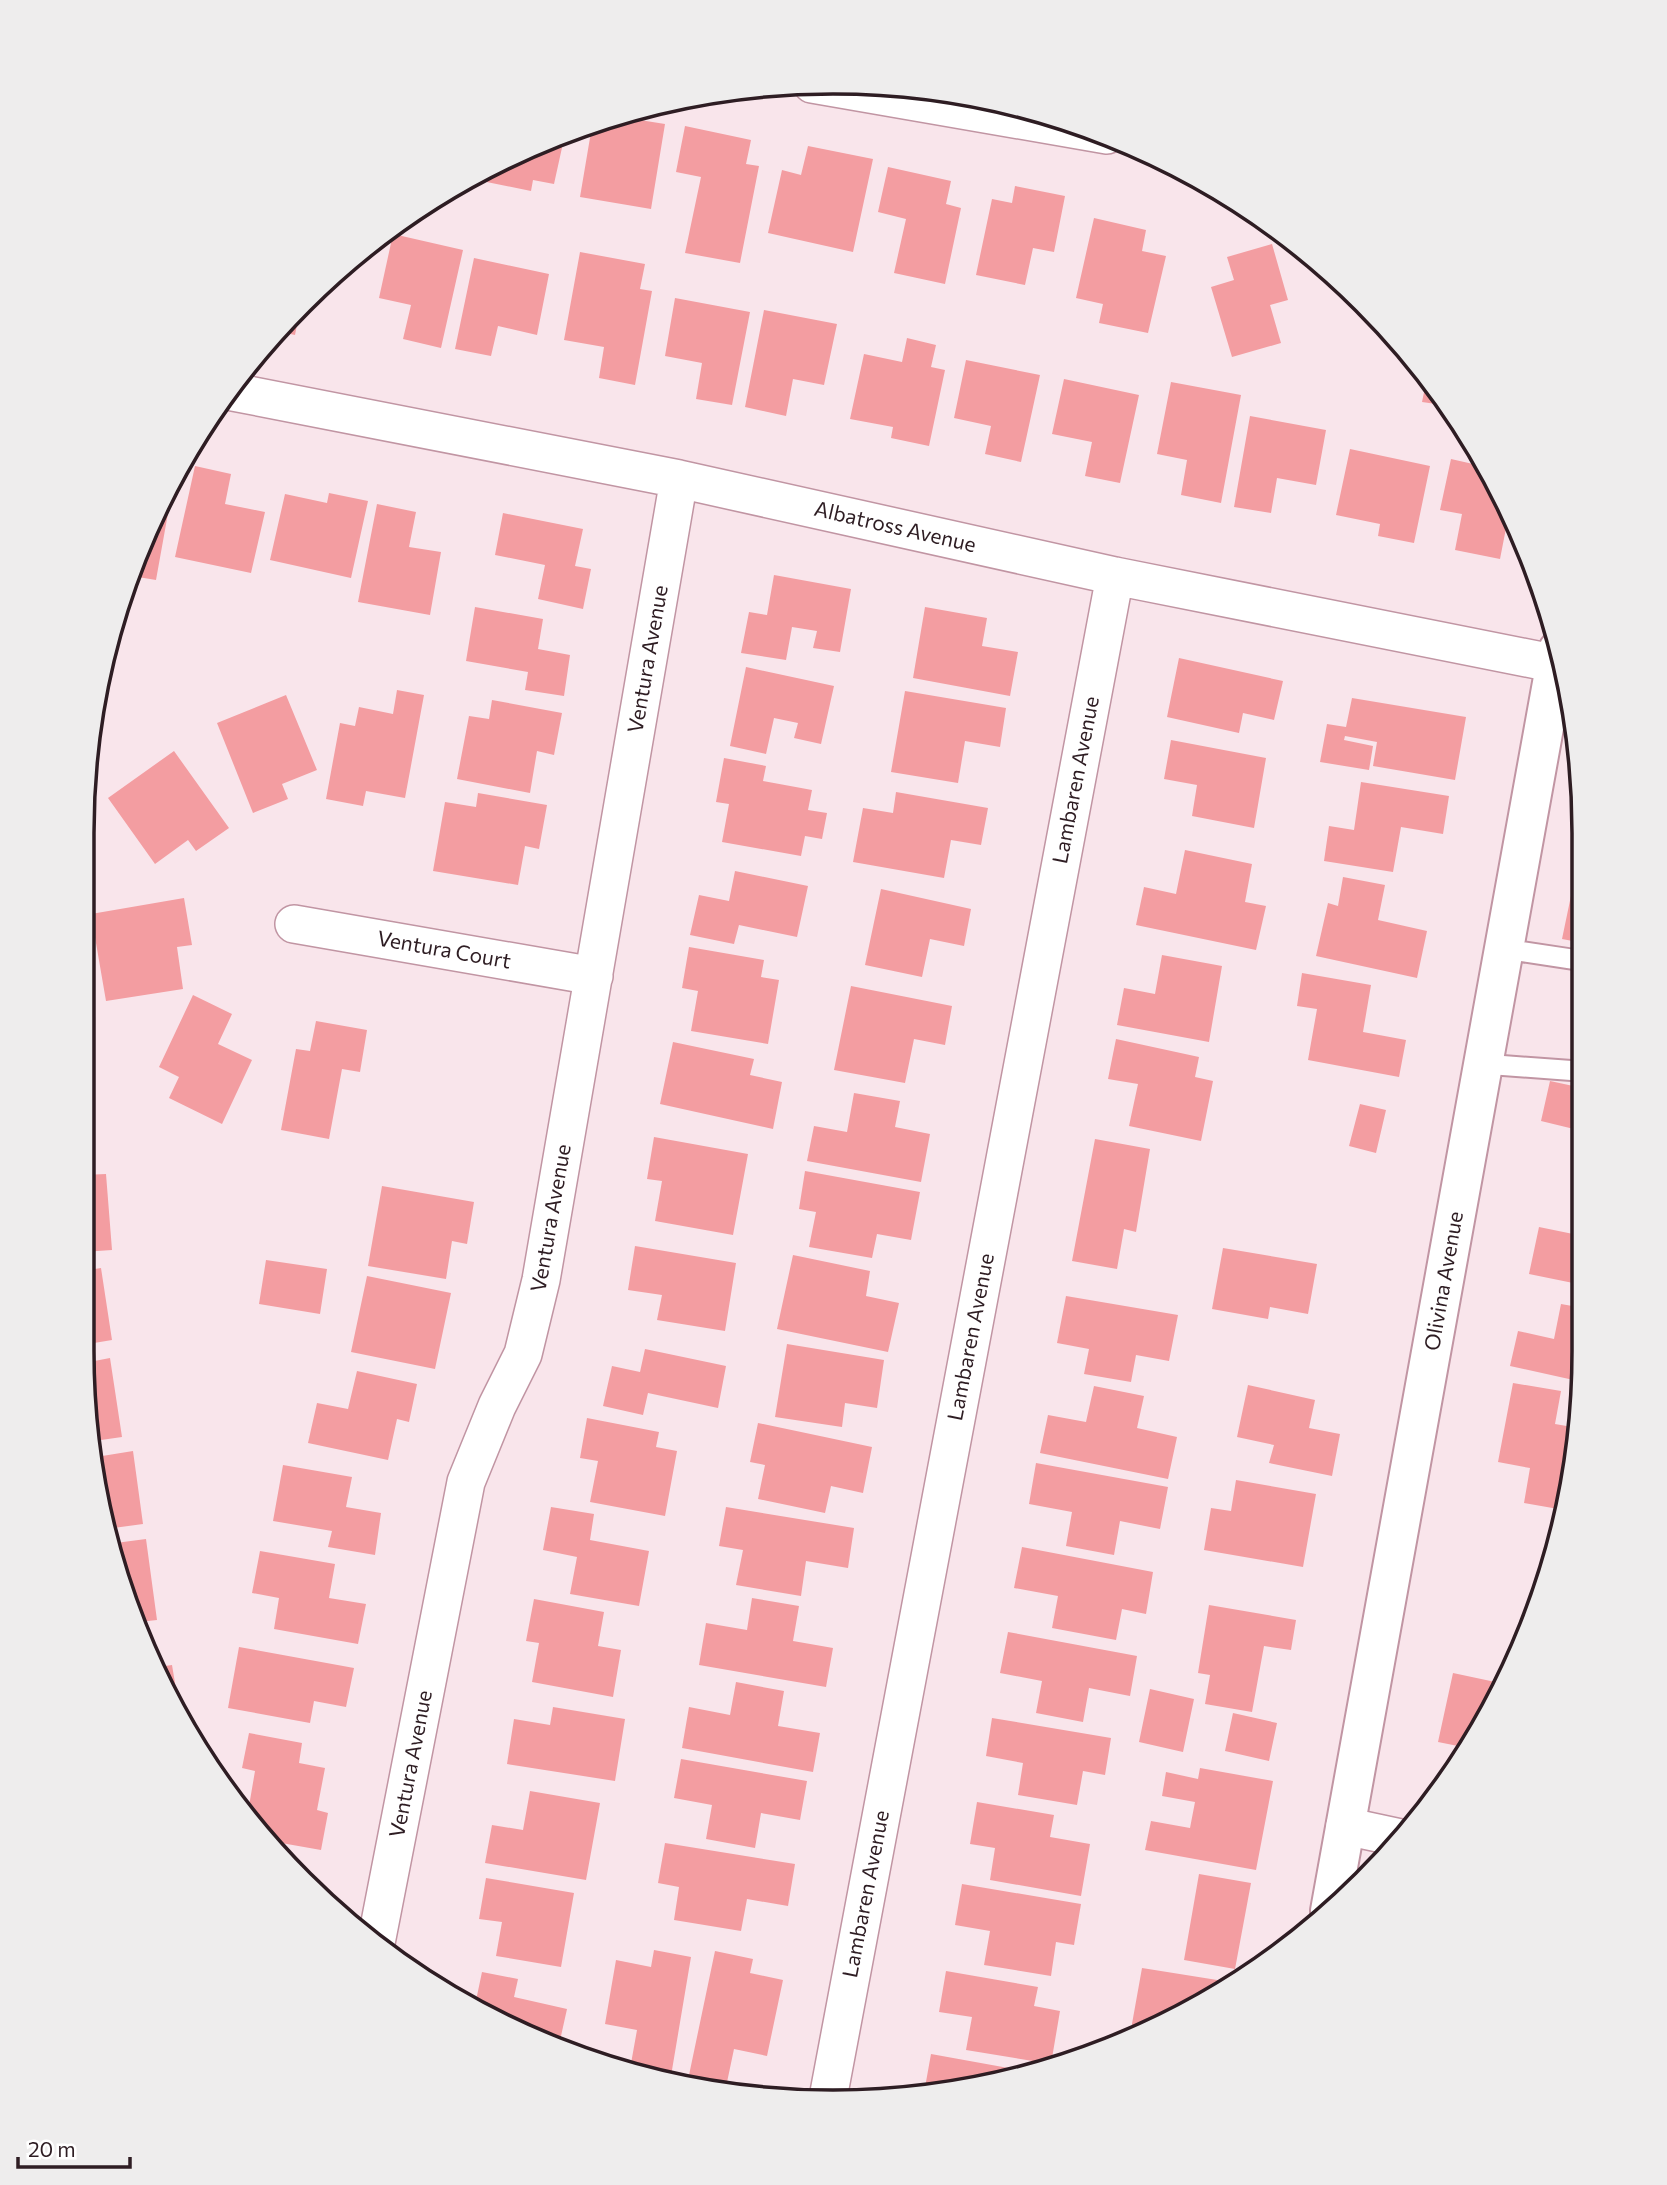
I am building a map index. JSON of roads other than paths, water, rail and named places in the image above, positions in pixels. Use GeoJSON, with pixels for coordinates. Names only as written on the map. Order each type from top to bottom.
{"type":"FeatureCollection","features":[{"type":"Feature","properties":{"kind":"street"},"geometry":{"type":"LineString","coordinates":[[881,96],[1031,122]]}},
{"type":"Feature","properties":{"kind":"street","name":"Albatross Avenue"},"geometry":{"type":"LineString","coordinates":[[240,393],[679,479],[1115,576],[1551,658]]}},
{"type":"Feature","properties":{"kind":"street","name":"Ventura Avenue"},"geometry":{"type":"LineString","coordinates":[[378,1933],[466,1482],[497,1406],[523,1354],[541,1280],[679,479]]}},
{"type":"Feature","properties":{"kind":"street","name":"Lambaren Avenue"},"geometry":{"type":"LineString","coordinates":[[830,2090],[1115,576]]}},
{"type":"Feature","properties":{"kind":"street","name":"Olivina Avenue"},"geometry":{"type":"LineString","coordinates":[[1333,1896],[1556,678]]}},
{"type":"Feature","properties":{"kind":"street","name":"Ventura Court"},"geometry":{"type":"LineString","coordinates":[[294,924],[594,976]]}},
{"type":"Feature","properties":{"kind":"street"},"geometry":{"type":"LineString","coordinates":[[1345,1826],[1391,1836]]}},
{"type":"Feature","properties":{"kind":"lane"},"geometry":{"type":"LineString","coordinates":[[1504,949],[1572,959]]}},
{"type":"Feature","properties":{"kind":"lane"},"geometry":{"type":"LineString","coordinates":[[1483,1064],[1572,1071]]}}]}
